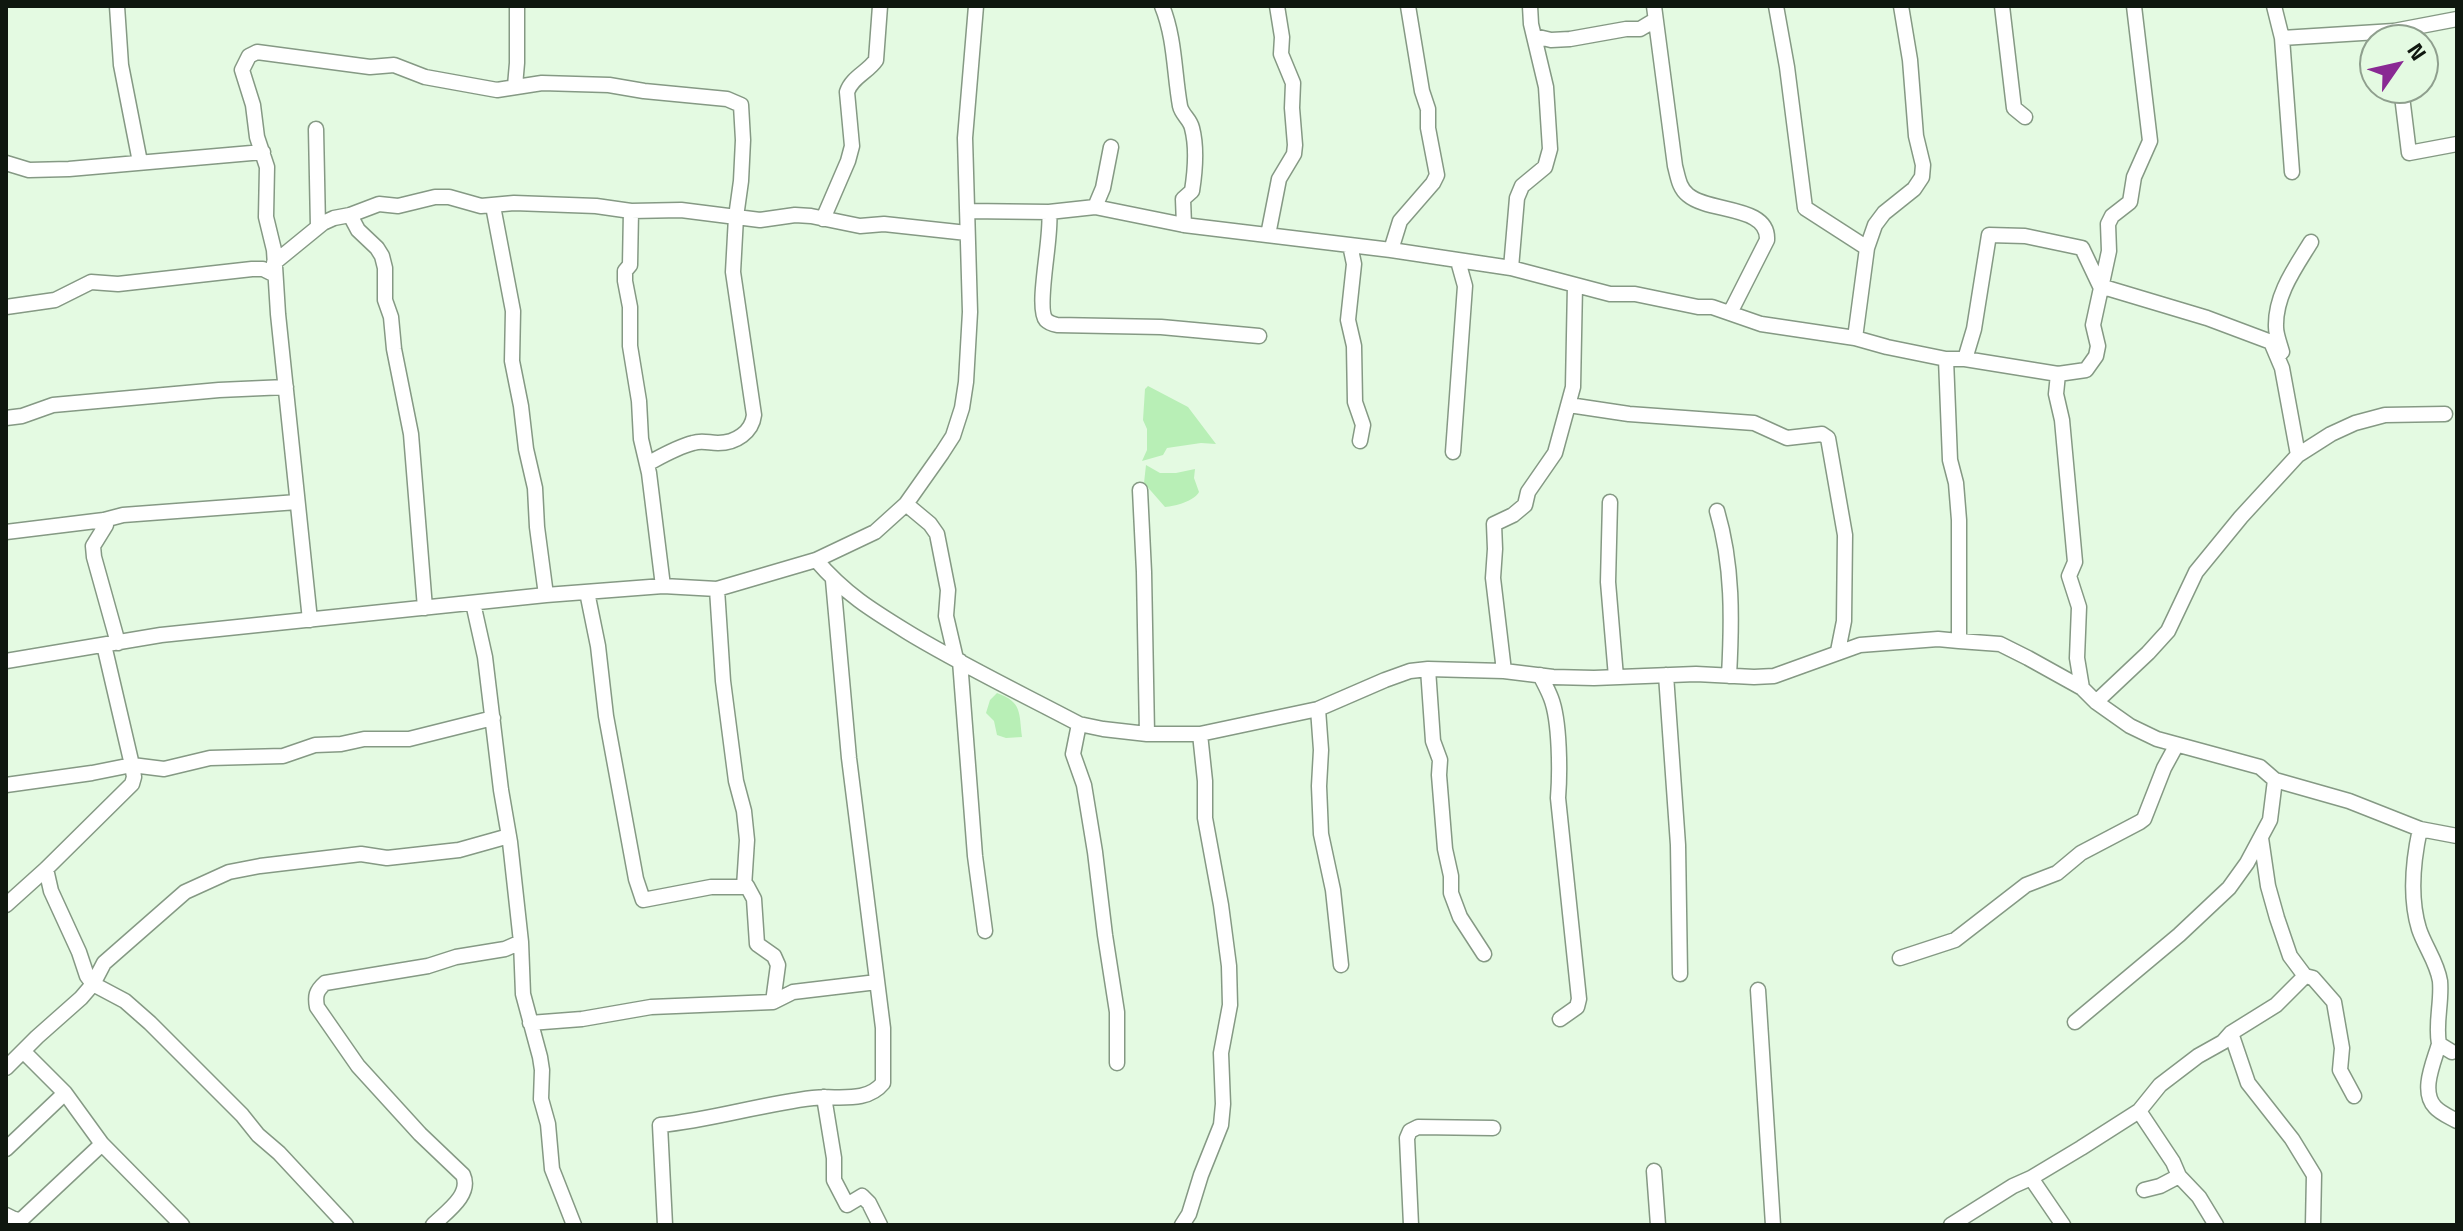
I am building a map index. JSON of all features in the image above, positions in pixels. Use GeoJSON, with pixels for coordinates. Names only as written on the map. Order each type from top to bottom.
{"type":"FeatureCollection","features":[{"type":"Feature","properties":{"kind":"street"},"geometry":{"type":"LineString","coordinates":[[117,6],[121,65],[140,162]]}},
{"type":"Feature","properties":{"kind":"street"},"geometry":{"type":"LineString","coordinates":[[515,86],[517,6]]}},
{"type":"Feature","properties":{"kind":"street"},"geometry":{"type":"LineString","coordinates":[[823,219],[852,146],[847,92],[850,84],[876,60],[880,6]]}},
{"type":"Feature","properties":{"kind":"street"},"geometry":{"type":"LineString","coordinates":[[6,661],[161,635],[546,595],[663,586],[717,589],[816,560],[875,532],[906,504],[948,445],[962,408],[970,312],[965,138],[976,6]]}},
{"type":"Feature","properties":{"kind":"street"},"geometry":{"type":"LineString","coordinates":[[1162,6],[1170,25],[1181,109],[1191,122],[1193,131],[1195,172],[1192,191],[1183,199],[1184,225]]}},
{"type":"Feature","properties":{"kind":"street"},"geometry":{"type":"LineString","coordinates":[[1268,235],[1279,179],[1294,154],[1295,145],[1293,83],[1281,54],[1282,37],[1277,6]]}},
{"type":"Feature","properties":{"kind":"street"},"geometry":{"type":"LineString","coordinates":[[1391,250],[1400,221],[1437,175],[1408,6]]}},
{"type":"Feature","properties":{"kind":"street"},"geometry":{"type":"LineString","coordinates":[[1511,268],[1517,198],[1522,186],[1545,167],[1550,149],[1550,112],[1530,6]]}},
{"type":"Feature","properties":{"kind":"street"},"geometry":{"type":"LineString","coordinates":[[1776,6],[1790,82],[1805,208],[1867,248]]}},
{"type":"Feature","properties":{"kind":"street"},"geometry":{"type":"LineString","coordinates":[[1855,338],[1867,248],[1875,225],[1884,213],[1914,189],[1922,177],[1923,165],[1916,136],[1910,60],[1901,6]]}},
{"type":"Feature","properties":{"kind":"street"},"geometry":{"type":"LineString","coordinates":[[2002,6],[2014,108],[2025,117]]}},
{"type":"Feature","properties":{"kind":"street"},"geometry":{"type":"LineString","coordinates":[[967,211],[1049,212],[1095,207],[1184,225],[1321,240],[1511,268],[1610,294],[1635,294],[1712,307],[1761,324],[1855,338],[1946,359],[1965,359],[2058,374],[2086,370],[2096,356],[2098,346],[2093,325],[2109,251],[2108,224],[2112,216],[2130,202],[2134,177],[2150,141],[2134,6]]}},
{"type":"Feature","properties":{"kind":"street"},"geometry":{"type":"LineString","coordinates":[[2274,6],[2282,38],[2292,172]]}},
{"type":"Feature","properties":{"kind":"street"},"geometry":{"type":"LineString","coordinates":[[1640,29],[1655,13]]}},
{"type":"Feature","properties":{"kind":"street"},"geometry":{"type":"LineString","coordinates":[[1655,13],[1680,187],[1700,202],[1749,215],[1768,230],[1767,240],[1730,313]]}},
{"type":"Feature","properties":{"kind":"street"},"geometry":{"type":"LineString","coordinates":[[1534,36],[1551,40],[1640,29],[1660,46]]}},
{"type":"Feature","properties":{"kind":"street"},"geometry":{"type":"LineString","coordinates":[[2282,38],[2359,37]]}},
{"type":"Feature","properties":{"kind":"street"},"geometry":{"type":"LineString","coordinates":[[310,620],[274,250],[266,217],[267,167],[242,70],[249,56],[257,52],[370,67],[394,65],[425,77],[497,90],[542,83],[609,85],[737,102],[743,111],[743,140],[740,214],[733,272],[742,321],[753,424],[733,440],[694,442],[647,464]]}},
{"type":"Feature","properties":{"kind":"street"},"geometry":{"type":"LineString","coordinates":[[2403,104],[2409,153],[2457,144]]}},
{"type":"Feature","properties":{"kind":"street"},"geometry":{"type":"LineString","coordinates":[[316,129],[318,227]]}},
{"type":"Feature","properties":{"kind":"street"},"geometry":{"type":"LineString","coordinates":[[1095,207],[1103,188],[1111,147]]}},
{"type":"Feature","properties":{"kind":"street"},"geometry":{"type":"LineString","coordinates":[[6,163],[29,170],[263,152]]}},
{"type":"Feature","properties":{"kind":"street"},"geometry":{"type":"LineString","coordinates":[[6,307],[55,300],[91,282],[118,284],[275,269],[318,227],[334,218],[379,204],[398,206],[435,197],[449,197],[481,206],[514,203],[596,206],[631,211],[681,210],[740,214],[760,220],[795,215],[860,226],[884,224],[967,233]]}},
{"type":"Feature","properties":{"kind":"street"},"geometry":{"type":"LineString","coordinates":[[493,206],[513,311],[512,361],[535,488],[546,595]]}},
{"type":"Feature","properties":{"kind":"street"},"geometry":{"type":"LineString","coordinates":[[631,211],[630,265],[625,271],[630,307],[630,346],[663,586]]}},
{"type":"Feature","properties":{"kind":"street"},"geometry":{"type":"LineString","coordinates":[[1049,212],[1043,302],[1043,315],[1049,323],[1175,328],[1259,336]]}},
{"type":"Feature","properties":{"kind":"street"},"geometry":{"type":"LineString","coordinates":[[350,215],[358,230],[377,248],[385,268],[385,300],[391,317],[394,349],[411,434],[425,608]]}},
{"type":"Feature","properties":{"kind":"street"},"geometry":{"type":"LineString","coordinates":[[1965,359],[1974,329],[1989,235],[2025,236],[2082,248],[2100,286],[2207,318],[2271,342],[2282,368],[2303,452]]}},
{"type":"Feature","properties":{"kind":"street"},"geometry":{"type":"LineString","coordinates":[[2303,452],[2276,327],[2280,299],[2311,242]]}},
{"type":"Feature","properties":{"kind":"street"},"geometry":{"type":"LineString","coordinates":[[1350,245],[1354,264],[1348,320],[1354,346],[1355,402],[1363,425],[1360,441]]}},
{"type":"Feature","properties":{"kind":"street"},"geometry":{"type":"LineString","coordinates":[[1453,452],[1465,286],[1458,261]]}},
{"type":"Feature","properties":{"kind":"street"},"geometry":{"type":"LineString","coordinates":[[1504,671],[1493,578],[1494,524],[1525,505],[1528,492],[1555,453],[1573,387],[1575,285]]}},
{"type":"Feature","properties":{"kind":"street"},"geometry":{"type":"LineString","coordinates":[[1946,359],[1950,460],[1956,483],[1959,520],[1959,641]]}},
{"type":"Feature","properties":{"kind":"street"},"geometry":{"type":"LineString","coordinates":[[2058,374],[2056,394],[2062,420],[2075,562],[2069,576],[2079,607],[2077,658],[2082,688]]}},
{"type":"Feature","properties":{"kind":"street"},"geometry":{"type":"LineString","coordinates":[[6,418],[53,405],[286,387]]}},
{"type":"Feature","properties":{"kind":"street"},"geometry":{"type":"LineString","coordinates":[[1569,405],[1629,414],[1754,423],[1787,438],[1826,435],[1845,535],[1844,621],[1838,651]]}},
{"type":"Feature","properties":{"kind":"street"},"geometry":{"type":"LineString","coordinates":[[2096,702],[2168,631],[2196,572],[2241,517],[2303,452],[2355,423],[2385,415],[2445,414]]}},
{"type":"Feature","properties":{"kind":"street"},"geometry":{"type":"LineString","coordinates":[[1140,490],[1147,734]]}},
{"type":"Feature","properties":{"kind":"street"},"geometry":{"type":"LineString","coordinates":[[6,532],[123,515],[297,502]]}},
{"type":"Feature","properties":{"kind":"street"},"geometry":{"type":"LineString","coordinates":[[1610,502],[1608,582],[1616,677]]}},
{"type":"Feature","properties":{"kind":"street"},"geometry":{"type":"LineString","coordinates":[[906,504],[937,534],[948,590],[946,616],[958,660],[975,856],[985,931]]}},
{"type":"Feature","properties":{"kind":"street"},"geometry":{"type":"LineString","coordinates":[[1717,511],[1727,545],[1732,627],[1729,676]]}},
{"type":"Feature","properties":{"kind":"street"},"geometry":{"type":"LineString","coordinates":[[6,905],[132,784],[134,777],[94,557],[93,546],[106,525],[104,520]]}},
{"type":"Feature","properties":{"kind":"street"},"geometry":{"type":"LineString","coordinates":[[816,560],[833,580],[858,601],[958,660],[1079,724],[1103,729],[1147,734],[1200,734],[1318,709],[1385,680],[1410,671],[1428,669],[1594,678],[1696,674],[1774,676],[1860,645],[1959,641],[2000,644],[2082,688],[2130,726],[2176,746],[2260,767],[2275,780],[2349,801],[2420,829],[2457,836]]}},
{"type":"Feature","properties":{"kind":"street"},"geometry":{"type":"LineString","coordinates":[[665,1225],[660,1125],[824,1097],[861,1097],[883,1083],[883,1028],[849,758],[833,580]]}},
{"type":"Feature","properties":{"kind":"street"},"geometry":{"type":"LineString","coordinates":[[717,589],[723,681],[747,840],[744,887]]}},
{"type":"Feature","properties":{"kind":"street"},"geometry":{"type":"LineString","coordinates":[[587,592],[598,646],[606,716],[636,879],[643,900],[711,887],[747,886],[754,899],[757,944],[774,956],[778,965],[773,1002]]}},
{"type":"Feature","properties":{"kind":"street"},"geometry":{"type":"LineString","coordinates":[[473,603],[485,657],[509,836],[521,942],[523,994],[540,1057],[541,1099],[548,1124],[552,1169],[574,1225]]}},
{"type":"Feature","properties":{"kind":"street"},"geometry":{"type":"LineString","coordinates":[[1428,669],[1433,741],[1440,760],[1451,893],[1460,917],[1484,954]]}},
{"type":"Feature","properties":{"kind":"street"},"geometry":{"type":"LineString","coordinates":[[1540,675],[1555,711],[1560,772],[1558,798],[1579,999],[1577,1007],[1560,1019]]}},
{"type":"Feature","properties":{"kind":"street"},"geometry":{"type":"LineString","coordinates":[[1666,675],[1678,845],[1680,974]]}},
{"type":"Feature","properties":{"kind":"street"},"geometry":{"type":"LineString","coordinates":[[1318,709],[1321,834],[1333,890],[1341,965]]}},
{"type":"Feature","properties":{"kind":"street"},"geometry":{"type":"LineString","coordinates":[[6,785],[132,765],[164,769],[210,758],[283,756],[315,745],[364,739],[409,739],[493,718]]}},
{"type":"Feature","properties":{"kind":"street"},"geometry":{"type":"LineString","coordinates":[[1079,724],[1073,754],[1084,785],[1095,852],[1117,1012],[1117,1063]]}},
{"type":"Feature","properties":{"kind":"street"},"geometry":{"type":"LineString","coordinates":[[1182,1225],[1189,1214],[1221,1125],[1221,1053],[1230,1005],[1229,966],[1221,905],[1205,818],[1200,734]]}},
{"type":"Feature","properties":{"kind":"street"},"geometry":{"type":"LineString","coordinates":[[1900,958],[1955,940],[2026,885],[2057,873],[2081,853],[2144,819],[2176,746]]}},
{"type":"Feature","properties":{"kind":"street"},"geometry":{"type":"LineString","coordinates":[[2075,1022],[2229,888],[2247,863],[2270,820],[2275,780]]}},
{"type":"Feature","properties":{"kind":"street"},"geometry":{"type":"LineString","coordinates":[[2420,829],[2412,871],[2414,900],[2419,929],[2436,964],[2445,1048],[2429,1073],[2430,1099],[2436,1109],[2457,1121]]}},
{"type":"Feature","properties":{"kind":"street"},"geometry":{"type":"LineString","coordinates":[[6,1068],[81,998],[104,963],[185,892],[229,872],[260,866],[361,854],[387,858],[459,850],[509,836]]}},
{"type":"Feature","properties":{"kind":"street"},"geometry":{"type":"LineString","coordinates":[[2261,838],[2268,886],[2290,956],[2305,976],[2313,978],[2334,1002],[2342,1048],[2340,1070],[2354,1096]]}},
{"type":"Feature","properties":{"kind":"street"},"geometry":{"type":"LineString","coordinates":[[46,869],[51,891],[93,984],[125,1001],[150,1023],[346,1225]]}},
{"type":"Feature","properties":{"kind":"street"},"geometry":{"type":"LineString","coordinates":[[433,1225],[464,1192],[466,1182],[463,1175],[420,1134],[358,1066],[317,1007],[315,997],[325,983],[428,966],[456,957],[505,949],[521,942]]}},
{"type":"Feature","properties":{"kind":"street"},"geometry":{"type":"LineString","coordinates":[[1951,1225],[2139,1111],[2160,1085],[2198,1056],[2223,1042],[2231,1033],[2276,1005],[2305,976]]}},
{"type":"Feature","properties":{"kind":"street"},"geometry":{"type":"LineString","coordinates":[[530,1023],[582,1019],[651,1007],[773,1002],[793,992],[877,982]]}},
{"type":"Feature","properties":{"kind":"street"},"geometry":{"type":"LineString","coordinates":[[1758,990],[1773,1225]]}},
{"type":"Feature","properties":{"kind":"street"},"geometry":{"type":"LineString","coordinates":[[2231,1033],[2248,1083],[2292,1139],[2314,1175],[2313,1225]]}},
{"type":"Feature","properties":{"kind":"street"},"geometry":{"type":"LineString","coordinates":[[24,1052],[65,1093],[102,1144],[182,1225]]}},
{"type":"Feature","properties":{"kind":"street"},"geometry":{"type":"LineString","coordinates":[[6,1149],[65,1093]]}},
{"type":"Feature","properties":{"kind":"street"},"geometry":{"type":"LineString","coordinates":[[824,1097],[834,1158],[834,1180],[847,1205],[862,1196],[880,1225]]}},
{"type":"Feature","properties":{"kind":"street"},"geometry":{"type":"LineString","coordinates":[[2139,1111],[2179,1176],[2199,1197],[2216,1225]]}},
{"type":"Feature","properties":{"kind":"street"},"geometry":{"type":"LineString","coordinates":[[1411,1225],[1407,1138],[1410,1131],[1418,1127],[1493,1128]]}},
{"type":"Feature","properties":{"kind":"street"},"geometry":{"type":"LineString","coordinates":[[6,1215],[16,1220],[22,1219],[102,1144]]}},
{"type":"Feature","properties":{"kind":"street"},"geometry":{"type":"LineString","coordinates":[[1654,1171],[1658,1225]]}},
{"type":"Feature","properties":{"kind":"street"},"geometry":{"type":"LineString","coordinates":[[2144,1190],[2179,1176]]}},
{"type":"Feature","properties":{"kind":"street"},"geometry":{"type":"LineString","coordinates":[[2031,1178],[2063,1225]]}},
{"type":"Feature","properties":{"kind":"green space"},"geometry":{"type":"Polygon","coordinates":[[[1148,386],[1188,407],[1216,444],[1167,448],[1163,455],[1142,461],[1147,450],[1147,429],[1143,420],[1145,389],[1148,386]]]}},
{"type":"Feature","properties":{"kind":"green space"},"geometry":{"type":"Polygon","coordinates":[[[1146,465],[1160,473],[1195,469],[1194,478],[1199,492],[1189,500],[1165,507],[1144,483],[1146,465]]]}},
{"type":"Feature","properties":{"kind":"green space"},"geometry":{"type":"Polygon","coordinates":[[[997,693],[1011,700],[1018,709],[1022,737],[997,735],[994,721],[986,713],[990,700],[997,693]]]}}]}
